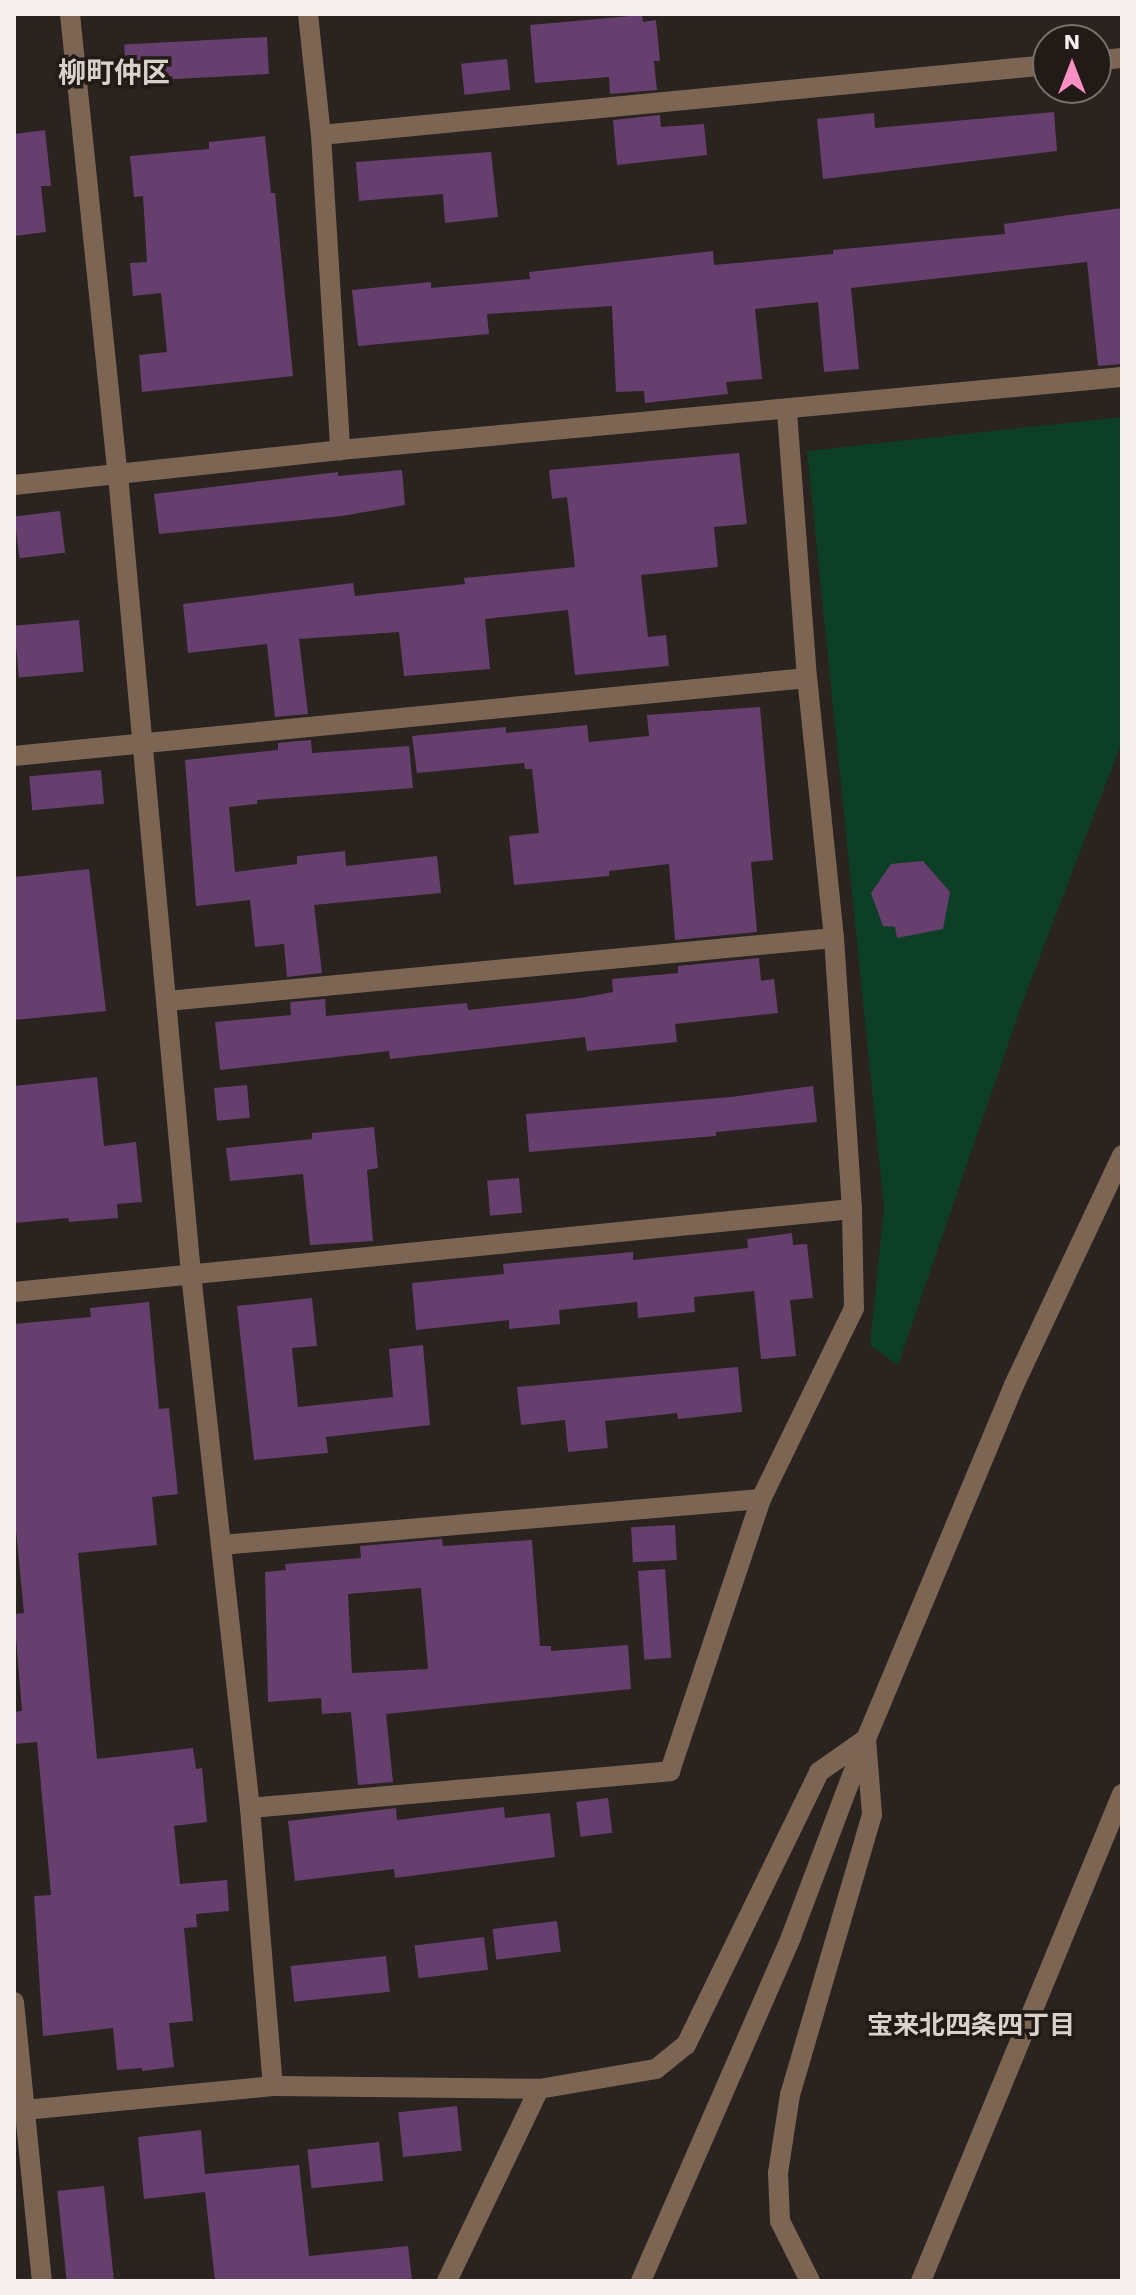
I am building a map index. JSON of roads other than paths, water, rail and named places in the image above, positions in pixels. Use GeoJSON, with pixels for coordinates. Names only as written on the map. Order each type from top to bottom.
{"type":"FeatureCollection","features":[{"type":"Feature","properties":{"kind":"street"},"geometry":{"type":"LineString","coordinates":[[70,14],[118,475],[139,744],[167,1001],[191,1274],[250,1808],[273,2086]]}},
{"type":"Feature","properties":{"kind":"street"},"geometry":{"type":"LineString","coordinates":[[308,14],[321,135],[340,450]]}},
{"type":"Feature","properties":{"kind":"street"},"geometry":{"type":"LineString","coordinates":[[321,135],[1032,67]]}},
{"type":"Feature","properties":{"kind":"street"},"geometry":{"type":"LineString","coordinates":[[14,485],[340,450],[1122,377]]}},
{"type":"Feature","properties":{"kind":"street"},"geometry":{"type":"LineString","coordinates":[[250,1808],[670,1771],[761,1499],[854,1308],[852,1209],[834,938],[807,678],[787,410]]}},
{"type":"Feature","properties":{"kind":"street"},"geometry":{"type":"LineString","coordinates":[[14,756],[807,678]]}},
{"type":"Feature","properties":{"kind":"street"},"geometry":{"type":"LineString","coordinates":[[167,1001],[834,938]]}},
{"type":"Feature","properties":{"kind":"street"},"geometry":{"type":"LineString","coordinates":[[641,2281],[791,1937],[866,1739],[1014,1385],[1122,1155]]}},
{"type":"Feature","properties":{"kind":"street"},"geometry":{"type":"LineString","coordinates":[[14,1292],[852,1209]]}},
{"type":"Feature","properties":{"kind":"street"},"geometry":{"type":"LineString","coordinates":[[221,1545],[761,1499]]}},
{"type":"Feature","properties":{"kind":"street"},"geometry":{"type":"LineString","coordinates":[[20,2111],[273,2086],[539,2089],[656,2069],[686,2045],[819,1772],[866,1739]]}},
{"type":"Feature","properties":{"kind":"street"},"geometry":{"type":"LineString","coordinates":[[810,2281],[780,2221],[778,2173],[790,2095],[872,1815],[866,1739]]}},
{"type":"Feature","properties":{"kind":"street"},"geometry":{"type":"LineString","coordinates":[[921,2281],[1122,1794]]}},
{"type":"Feature","properties":{"kind":"street"},"geometry":{"type":"LineString","coordinates":[[14,2002],[20,2111],[42,2281]]}},
{"type":"Feature","properties":{"kind":"street"},"geometry":{"type":"LineString","coordinates":[[447,2281],[539,2089]]}},
{"type":"Feature","properties":{"kind":"district","name":"柳町仲区"},"geometry":{"type":"Point","coordinates":[114,73]}},
{"type":"Feature","properties":{"kind":"district","name":"宝来北四条四丁目"},"geometry":{"type":"Point","coordinates":[971,2026]}}]}
